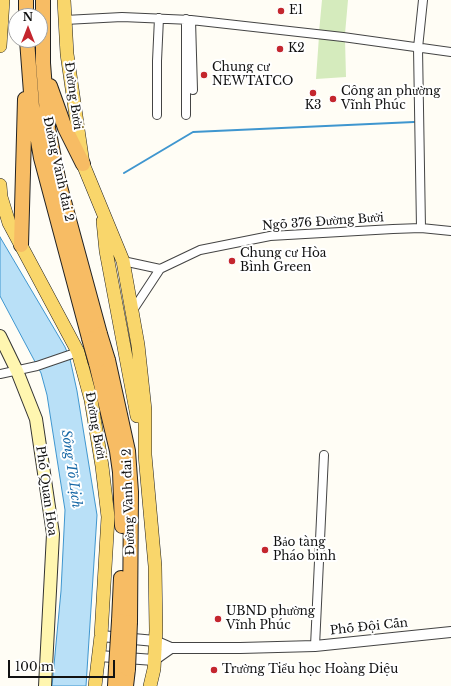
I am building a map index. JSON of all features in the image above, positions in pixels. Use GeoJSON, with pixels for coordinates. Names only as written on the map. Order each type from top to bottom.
{"type":"FeatureCollection","features":[{"type":"Feature","properties":{"kind":"highway","name":"Đường Vành đai 2"},"geometry":{"type":"LineString","coordinates":[[43,0],[43,63],[48,128],[94,336]]}},
{"type":"Feature","properties":{"kind":"highway","name":"Đường Vành đai 2"},"geometry":{"type":"LineString","coordinates":[[26,48],[32,106],[42,158],[128,452],[131,492],[122,669]]}},
{"type":"Feature","properties":{"kind":"highway"},"geometry":{"type":"LineString","coordinates":[[21,245],[26,48]]}},
{"type":"Feature","properties":{"kind":"highway"},"geometry":{"type":"LineString","coordinates":[[43,63],[57,107],[83,164]]}},
{"type":"Feature","properties":{"kind":"highway"},"geometry":{"type":"LineString","coordinates":[[115,686],[122,669]]}},
{"type":"Feature","properties":{"kind":"highway"},"geometry":{"type":"LineString","coordinates":[[122,669],[126,686]]}},
{"type":"Feature","properties":{"kind":"main road"},"geometry":{"type":"LineString","coordinates":[[0,46],[3,0]]}},
{"type":"Feature","properties":{"kind":"main road","name":"Đường Bưởi"},"geometry":{"type":"LineString","coordinates":[[64,0],[72,90],[83,164],[123,261],[133,310],[145,410],[145,455],[155,566],[155,641],[150,686]]}},
{"type":"Feature","properties":{"kind":"main road","name":"Đường Bưởi"},"geometry":{"type":"LineString","coordinates":[[0,185],[1,197],[9,224],[21,245],[74,354],[92,400],[107,510],[102,636],[95,686]]}},
{"type":"Feature","properties":{"kind":"main road","name":"Đường Bưởi"},"geometry":{"type":"LineString","coordinates":[[103,212],[103,231],[145,455]]}},
{"type":"Feature","properties":{"kind":"main road","name":"Phố Quan Hoa"},"geometry":{"type":"LineString","coordinates":[[0,336],[17,371],[36,419],[53,534],[45,686]]}},
{"type":"Feature","properties":{"kind":"main road"},"geometry":{"type":"LineString","coordinates":[[74,354],[123,341]]}},
{"type":"Feature","properties":{"kind":"street"},"geometry":{"type":"LineString","coordinates":[[422,228],[418,48],[423,0]]}},
{"type":"Feature","properties":{"kind":"street"},"geometry":{"type":"LineString","coordinates":[[65,20],[122,17],[189,19],[336,36],[451,52]]}},
{"type":"Feature","properties":{"kind":"street"},"geometry":{"type":"LineString","coordinates":[[157,115],[156,61],[159,18]]}},
{"type":"Feature","properties":{"kind":"street"},"geometry":{"type":"LineString","coordinates":[[189,19],[193,90]]}},
{"type":"Feature","properties":{"kind":"street"},"geometry":{"type":"LineString","coordinates":[[186,115],[189,19]]}},
{"type":"Feature","properties":{"kind":"street","name":"Ngõ 376 Đường Bưởi"},"geometry":{"type":"LineString","coordinates":[[160,269],[200,250],[270,236],[422,228],[451,231]]}},
{"type":"Feature","properties":{"kind":"street"},"geometry":{"type":"LineString","coordinates":[[123,261],[160,269],[133,310]]}},
{"type":"Feature","properties":{"kind":"street"},"geometry":{"type":"LineString","coordinates":[[0,374],[37,366],[74,354]]}},
{"type":"Feature","properties":{"kind":"street"},"geometry":{"type":"LineString","coordinates":[[315,646],[324,455]]}},
{"type":"Feature","properties":{"kind":"street","name":"Phố Đội Cấn"},"geometry":{"type":"LineString","coordinates":[[102,636],[155,641],[171,648],[315,646],[451,632]]}},
{"type":"Feature","properties":{"kind":"street"},"geometry":{"type":"LineString","coordinates":[[99,656],[154,660],[171,648]]}},
{"type":"Feature","properties":{"kind":"green space"},"geometry":{"type":"Polygon","coordinates":[[[322,0],[348,0],[345,34],[319,32],[322,0]]]}},
{"type":"Feature","properties":{"kind":"green space"},"geometry":{"type":"Polygon","coordinates":[[[319,36],[345,39],[346,77],[316,79],[319,36]]]}},
{"type":"Feature","properties":{"kind":"water","name":"Sông Tô Lịch"},"geometry":{"type":"Polygon","coordinates":[[[0,237],[65,347],[70,359],[77,391],[97,515],[86,686],[52,686],[61,591],[65,510],[47,395],[41,373],[0,296],[0,237]]]}},
{"type":"Feature","properties":{"kind":"waterway"},"geometry":{"type":"LineString","coordinates":[[124,173],[193,132],[414,122]]}},
{"type":"Feature","properties":{"kind":"place","name":"E1"},"geometry":{"type":"Point","coordinates":[281,11]}},
{"type":"Feature","properties":{"kind":"place","name":"K2"},"geometry":{"type":"Point","coordinates":[280,49]}},
{"type":"Feature","properties":{"kind":"place","name":"Chung cư NEWTATCO"},"geometry":{"type":"Point","coordinates":[204,75]}},
{"type":"Feature","properties":{"kind":"place","name":"K3"},"geometry":{"type":"Point","coordinates":[313,93]}},
{"type":"Feature","properties":{"kind":"place","name":"Công an phường Vĩnh Phúc"},"geometry":{"type":"Point","coordinates":[333,99]}},
{"type":"Feature","properties":{"kind":"place","name":"Chung cư Hòa Bình Green"},"geometry":{"type":"Point","coordinates":[232,261]}},
{"type":"Feature","properties":{"kind":"place","name":"Bảo tàng Pháo binh"},"geometry":{"type":"Point","coordinates":[265,550]}},
{"type":"Feature","properties":{"kind":"place","name":"UBND phường Vĩnh Phúc"},"geometry":{"type":"Point","coordinates":[218,619]}},
{"type":"Feature","properties":{"kind":"place","name":"Trường Tiểu học Hoàng Diệu"},"geometry":{"type":"Point","coordinates":[214,670]}}]}
